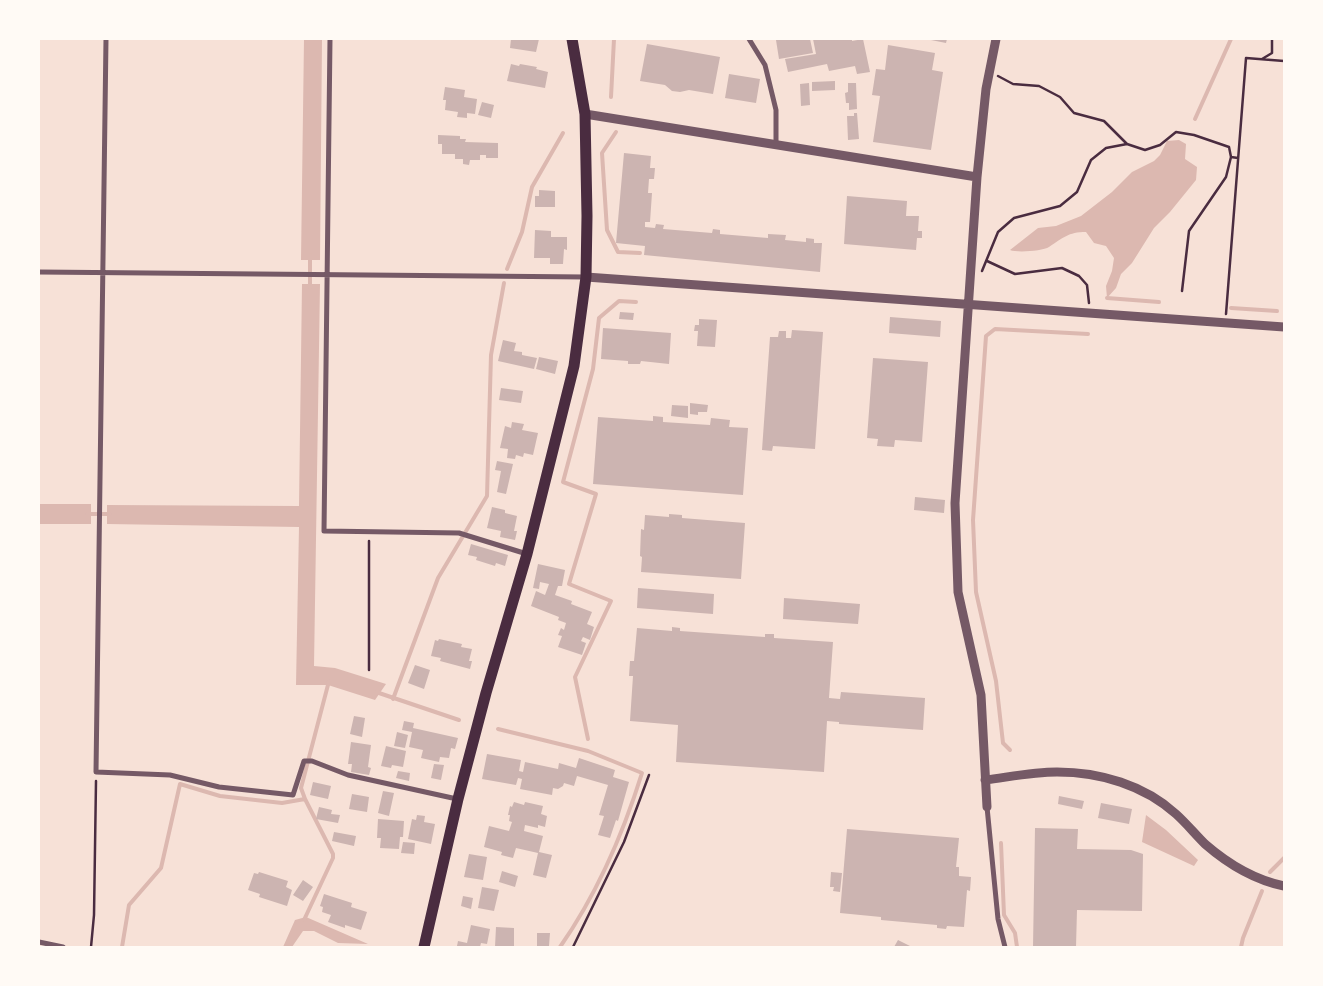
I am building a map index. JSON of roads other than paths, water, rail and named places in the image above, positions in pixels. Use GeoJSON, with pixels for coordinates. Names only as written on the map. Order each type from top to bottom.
{"type":"FeatureCollection","features":[{"type":"Feature","properties":{"kind":"main road"},"geometry":{"type":"LineString","coordinates":[[424,947],[458,799],[486,692],[527,554],[574,366],[586,277],[587,216],[585,114],[572,39]]}},
{"type":"Feature","properties":{"kind":"street"},"geometry":{"type":"LineString","coordinates":[[106,39],[96,772],[170,775],[218,787],[293,795],[304,761],[312,760],[348,775],[458,799]]}},
{"type":"Feature","properties":{"kind":"street"},"geometry":{"type":"LineString","coordinates":[[330,39],[324,531],[460,533],[527,554]]}},
{"type":"Feature","properties":{"kind":"street"},"geometry":{"type":"LineString","coordinates":[[749,39],[765,65],[776,110],[776,145]]}},
{"type":"Feature","properties":{"kind":"street"},"geometry":{"type":"LineString","coordinates":[[996,39],[986,89],[977,178],[955,503],[958,592],[981,694],[987,807],[998,919],[1005,947]]}},
{"type":"Feature","properties":{"kind":"street"},"geometry":{"type":"LineString","coordinates":[[585,114],[977,178]]}},
{"type":"Feature","properties":{"kind":"street"},"geometry":{"type":"LineString","coordinates":[[39,272],[586,277],[1284,327]]}},
{"type":"Feature","properties":{"kind":"street"},"geometry":{"type":"LineString","coordinates":[[985,780],[1057,772],[1097,775],[1136,786],[1175,813],[1206,844],[1235,866],[1264,882],[1284,886]]}},
{"type":"Feature","properties":{"kind":"street"},"geometry":{"type":"LineString","coordinates":[[39,942],[62,947]]}},
{"type":"Feature","properties":{"kind":"waterway"},"geometry":{"type":"LineString","coordinates":[[611,97],[614,39]]}},
{"type":"Feature","properties":{"kind":"waterway"},"geometry":{"type":"LineString","coordinates":[[1195,119],[1231,39]]}},
{"type":"Feature","properties":{"kind":"waterway"},"geometry":{"type":"LineString","coordinates":[[616,132],[602,153],[607,230],[618,252],[640,253]]}},
{"type":"Feature","properties":{"kind":"waterway"},"geometry":{"type":"LineString","coordinates":[[507,269],[522,232],[532,187],[563,133]]}},
{"type":"Feature","properties":{"kind":"waterway"},"geometry":{"type":"LineString","coordinates":[[310,255],[310,288]]}},
{"type":"Feature","properties":{"kind":"waterway"},"geometry":{"type":"LineString","coordinates":[[393,699],[438,578],[487,496],[491,355],[504,283]]}},
{"type":"Feature","properties":{"kind":"waterway"},"geometry":{"type":"LineString","coordinates":[[1107,298],[1159,302]]}},
{"type":"Feature","properties":{"kind":"waterway"},"geometry":{"type":"LineString","coordinates":[[588,739],[575,677],[611,601],[569,584],[596,494],[563,482],[593,369],[599,318],[619,301],[636,302]]}},
{"type":"Feature","properties":{"kind":"waterway"},"geometry":{"type":"LineString","coordinates":[[1231,308],[1277,311]]}},
{"type":"Feature","properties":{"kind":"waterway"},"geometry":{"type":"LineString","coordinates":[[1010,750],[1003,743],[996,681],[976,592],[973,520],[986,336],[995,329],[1088,334]]}},
{"type":"Feature","properties":{"kind":"waterway"},"geometry":{"type":"LineString","coordinates":[[87,514],[110,514]]}},
{"type":"Feature","properties":{"kind":"waterway"},"geometry":{"type":"LineString","coordinates":[[304,920],[333,858],[333,854],[301,788],[329,681]]}},
{"type":"Feature","properties":{"kind":"waterway"},"geometry":{"type":"LineString","coordinates":[[376,692],[459,720]]}},
{"type":"Feature","properties":{"kind":"waterway"},"geometry":{"type":"LineString","coordinates":[[498,729],[588,751],[642,773],[608,863],[586,906],[560,947]]}},
{"type":"Feature","properties":{"kind":"waterway"},"geometry":{"type":"LineString","coordinates":[[122,947],[129,905],[161,868],[180,784],[220,796],[282,803],[305,799]]}},
{"type":"Feature","properties":{"kind":"waterway"},"geometry":{"type":"LineString","coordinates":[[1001,843],[1004,915],[1015,933],[1017,947]]}},
{"type":"Feature","properties":{"kind":"waterway"},"geometry":{"type":"LineString","coordinates":[[1270,872],[1284,858]]}},
{"type":"Feature","properties":{"kind":"waterway"},"geometry":{"type":"LineString","coordinates":[[1241,947],[1262,891]]}}]}
